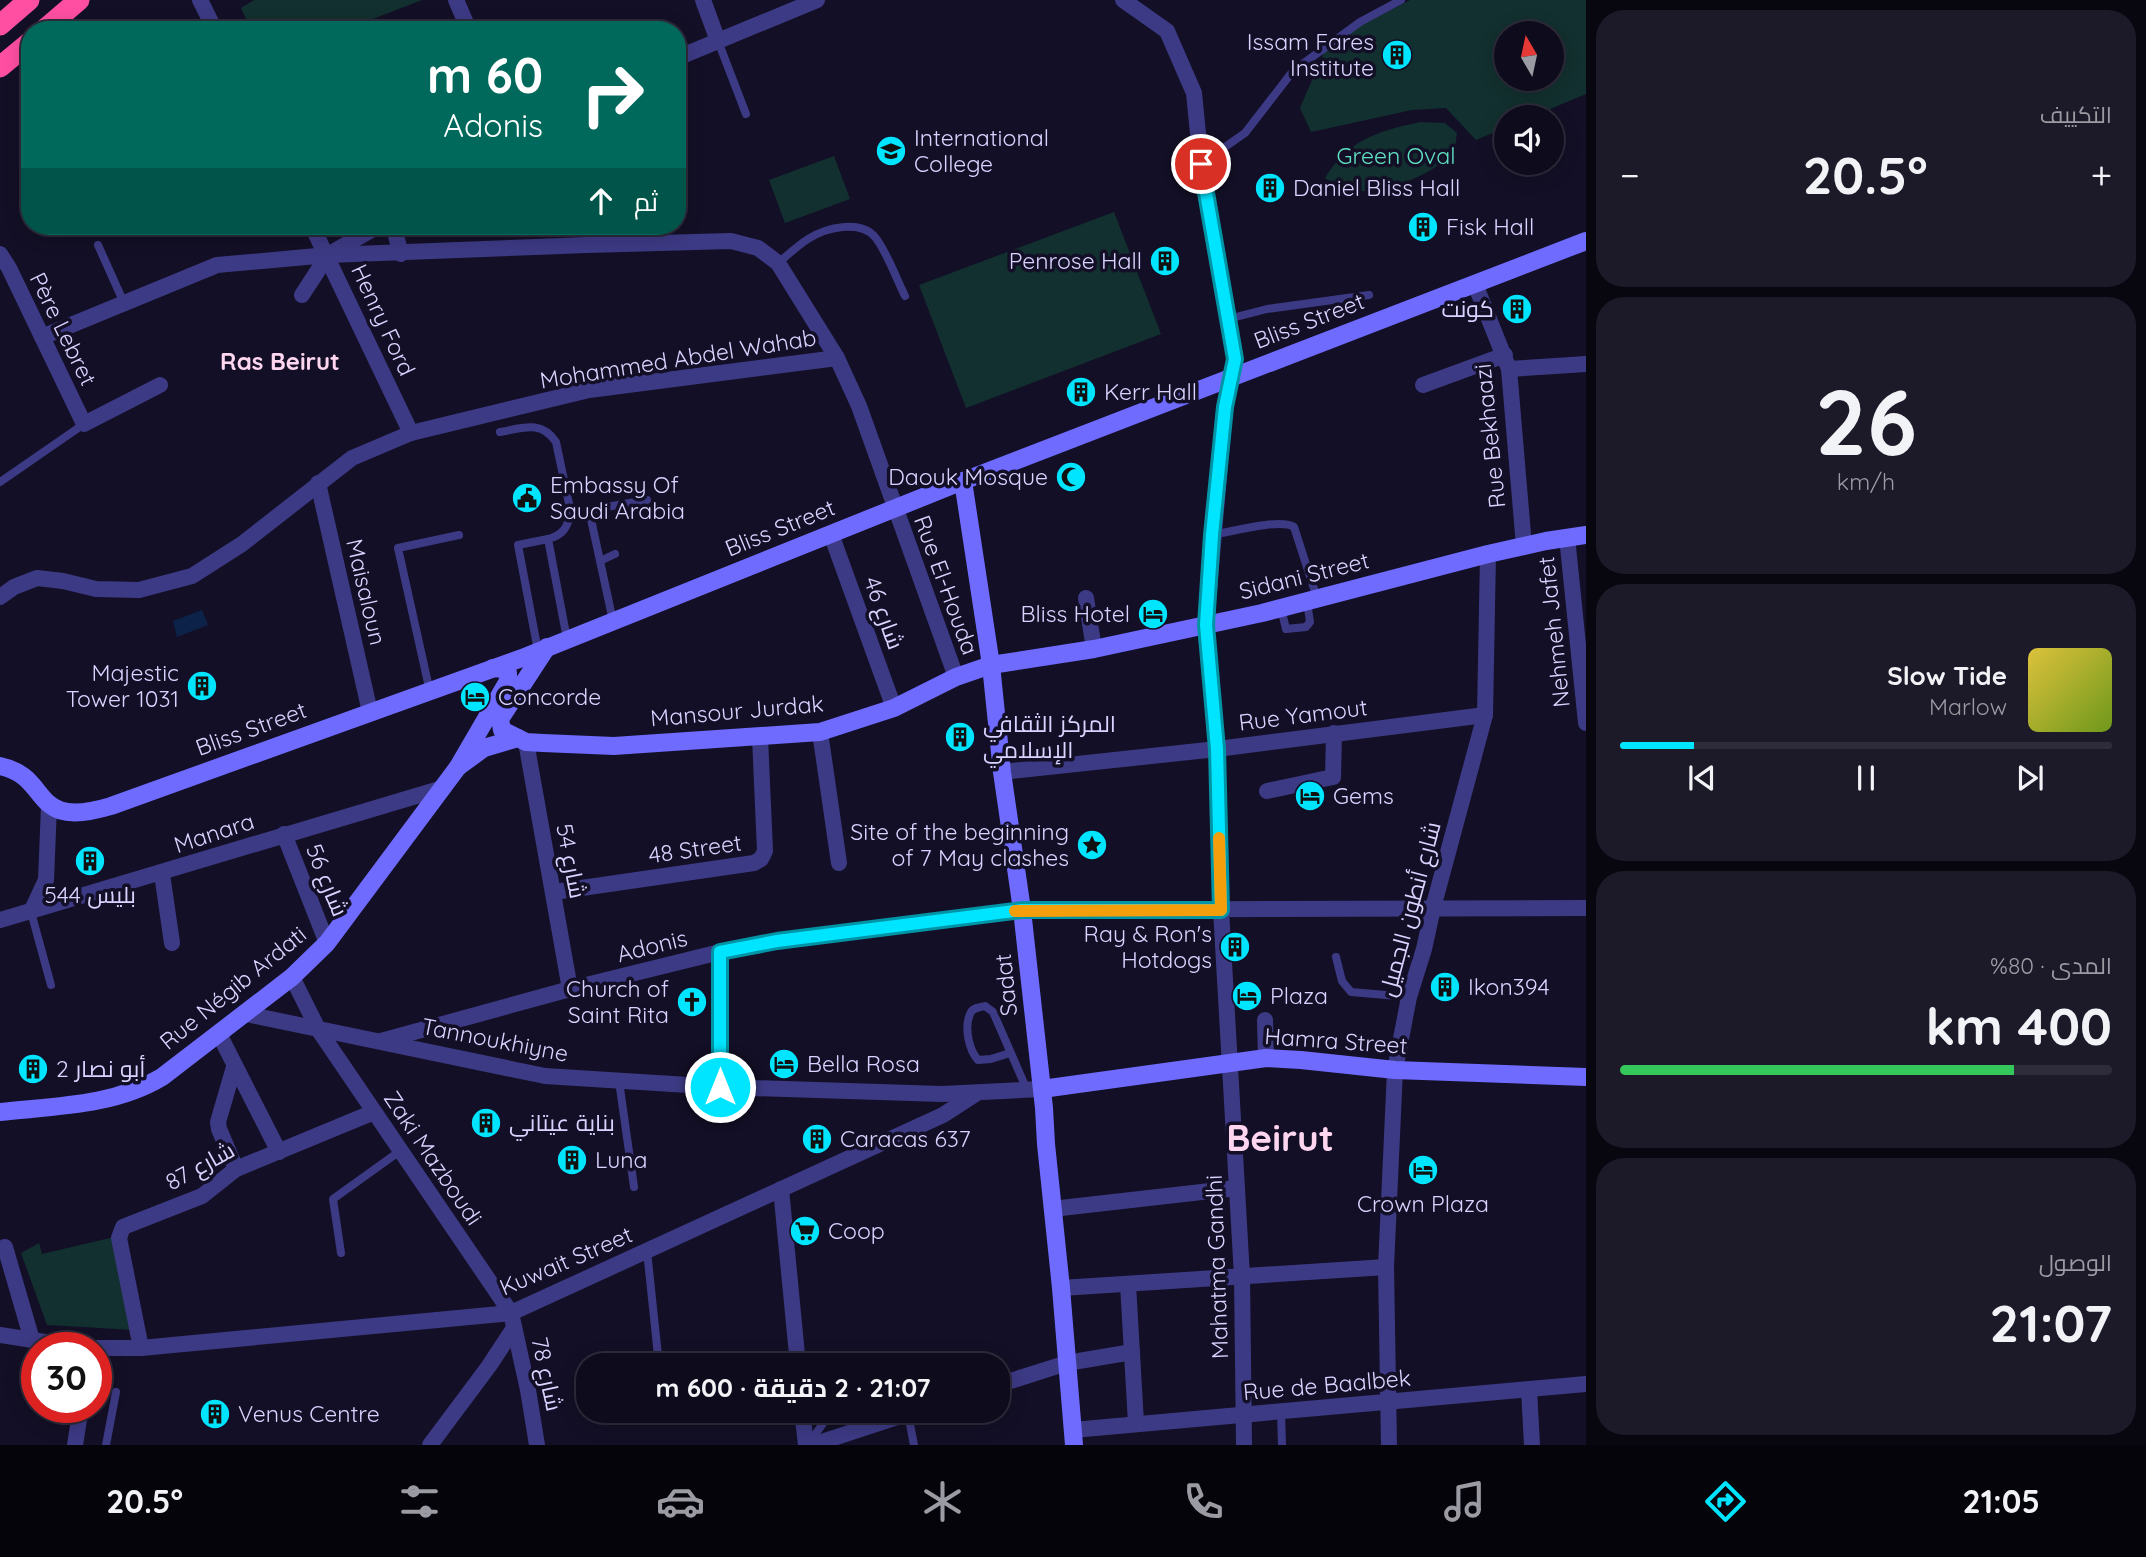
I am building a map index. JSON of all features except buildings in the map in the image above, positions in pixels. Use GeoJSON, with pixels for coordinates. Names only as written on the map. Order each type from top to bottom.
{"type":"FeatureCollection","features":[{"type":"Feature","properties":{"kind":"highway"},"geometry":{"type":"LineString","coordinates":[[0,25],[29,0]]}},
{"type":"Feature","properties":{"kind":"highway"},"geometry":{"type":"LineString","coordinates":[[54,21],[79,0]]}},
{"type":"Feature","properties":{"kind":"highway"},"geometry":{"type":"LineString","coordinates":[[0,67],[21,50]]}},
{"type":"Feature","properties":{"kind":"street"},"geometry":{"type":"LineString","coordinates":[[200,0],[210,21]]}},
{"type":"Feature","properties":{"kind":"street"},"geometry":{"type":"LineString","coordinates":[[456,0],[465,21]]}},
{"type":"Feature","properties":{"kind":"street"},"geometry":{"type":"LineString","coordinates":[[703,0],[718,41]]}},
{"type":"Feature","properties":{"kind":"street"},"geometry":{"type":"LineString","coordinates":[[686,54],[817,0]]}},
{"type":"Feature","properties":{"kind":"street","name":"Mahatma Gandhi"},"geometry":{"type":"LineString","coordinates":[[1123,0],[1167,31],[1194,93],[1201,164],[1235,359],[1225,407],[1206,625],[1217,749],[1221,910],[1242,1276],[1244,1445]]}},
{"type":"Feature","properties":{"kind":"street","name":"Henry Ford"},"geometry":{"type":"LineString","coordinates":[[317,235],[411,433]]}},
{"type":"Feature","properties":{"kind":"street"},"geometry":{"type":"LineString","coordinates":[[302,295],[328,255],[362,235]]}},
{"type":"Feature","properties":{"kind":"street"},"geometry":{"type":"LineString","coordinates":[[396,235],[401,254]]}},
{"type":"Feature","properties":{"kind":"street"},"geometry":{"type":"LineString","coordinates":[[42,337],[217,265],[328,255],[731,241],[758,248],[778,264],[837,358]]}},
{"type":"Feature","properties":{"kind":"street","name":"Bliss Street"},"geometry":{"type":"LineString","coordinates":[[49,806],[69,814],[97,810],[429,692],[1233,375],[1586,241]]}},
{"type":"Feature","properties":{"kind":"street","name":"Père Lebret"},"geometry":{"type":"LineString","coordinates":[[0,254],[84,424]]}},
{"type":"Feature","properties":{"kind":"street","name":"Rue Bekhaazi"},"geometry":{"type":"LineString","coordinates":[[1475,284],[1507,362],[1524,546]]}},
{"type":"Feature","properties":{"kind":"street","name":"Mohammed Abdel Wahab"},"geometry":{"type":"LineString","coordinates":[[0,597],[13,587],[37,578],[96,589],[139,590],[192,576],[242,544],[352,458],[411,433],[589,390],[837,358],[859,406],[894,508]]}},
{"type":"Feature","properties":{"kind":"street"},"geometry":{"type":"LineString","coordinates":[[1423,385],[1507,362],[1586,364]]}},
{"type":"Feature","properties":{"kind":"street"},"geometry":{"type":"LineString","coordinates":[[84,424],[160,385]]}},
{"type":"Feature","properties":{"kind":"street","name":"Sadat"},"geometry":{"type":"LineString","coordinates":[[963,481],[991,665],[1002,772],[1022,910],[1034,1089],[1061,1288],[1073,1437]]}},
{"type":"Feature","properties":{"kind":"street","name":"Maisaloun"},"geometry":{"type":"LineString","coordinates":[[318,483],[370,712]]}},
{"type":"Feature","properties":{"kind":"street","name":"Rue El-Houda"},"geometry":{"type":"LineString","coordinates":[[894,508],[956,677]]}},
{"type":"Feature","properties":{"kind":"street","name":"شارع 46"},"geometry":{"type":"LineString","coordinates":[[831,534],[894,708]]}},
{"type":"Feature","properties":{"kind":"street","name":"Sidani Street"},"geometry":{"type":"LineString","coordinates":[[991,665],[1094,649],[1206,625],[1488,554],[1586,535]]}},
{"type":"Feature","properties":{"kind":"street","name":"Nehmeh Jafet"},"geometry":{"type":"LineString","coordinates":[[1567,537],[1586,723]]}},
{"type":"Feature","properties":{"kind":"street","name":"شارع أنطون الجميل"},"geometry":{"type":"LineString","coordinates":[[1389,1445],[1386,1267],[1395,1070],[1409,997],[1485,715],[1488,554]]}},
{"type":"Feature","properties":{"kind":"street"},"geometry":{"type":"LineString","coordinates":[[1086,598],[1094,649]]}},
{"type":"Feature","properties":{"kind":"street"},"geometry":{"type":"LineString","coordinates":[[522,740],[502,730],[500,719],[543,649]]}},
{"type":"Feature","properties":{"kind":"street","name":"Mansour Jurdak"},"geometry":{"type":"LineString","coordinates":[[458,766],[484,748],[522,740],[614,746],[820,732],[894,708],[956,677],[991,665]]}},
{"type":"Feature","properties":{"kind":"street","name":"Rue Négib Ardati"},"geometry":{"type":"LineString","coordinates":[[0,1112],[127,1095],[162,1077],[292,977],[327,943],[458,766],[508,681],[508,673],[503,669],[493,668]]}},
{"type":"Feature","properties":{"kind":"street","name":"Rue Yamout"},"geometry":{"type":"LineString","coordinates":[[1002,772],[1217,749],[1485,715]]}},
{"type":"Feature","properties":{"kind":"street"},"geometry":{"type":"LineString","coordinates":[[820,732],[839,863]]}},
{"type":"Feature","properties":{"kind":"street"},"geometry":{"type":"LineString","coordinates":[[1267,791],[1333,777],[1334,733]]}},
{"type":"Feature","properties":{"kind":"street","name":"48 Street"},"geometry":{"type":"LineString","coordinates":[[554,892],[754,863],[761,859],[765,851],[760,737]]}},
{"type":"Feature","properties":{"kind":"street","name":"شارع 54"},"geometry":{"type":"LineString","coordinates":[[522,740],[554,892],[570,989]]}},
{"type":"Feature","properties":{"kind":"street"},"geometry":{"type":"LineString","coordinates":[[0,766],[19,774],[49,806],[46,880],[31,912]]}},
{"type":"Feature","properties":{"kind":"street","name":"Manara"},"geometry":{"type":"LineString","coordinates":[[0,920],[162,874],[284,834],[443,788]]}},
{"type":"Feature","properties":{"kind":"street","name":"شارع 56"},"geometry":{"type":"LineString","coordinates":[[284,834],[327,943]]}},
{"type":"Feature","properties":{"kind":"street"},"geometry":{"type":"LineString","coordinates":[[162,874],[172,943]]}},
{"type":"Feature","properties":{"kind":"street","name":"Adonis"},"geometry":{"type":"LineString","coordinates":[[381,1041],[570,989],[720,952],[777,941],[1022,910],[1586,908]]}},
{"type":"Feature","properties":{"kind":"street"},"geometry":{"type":"LineString","coordinates":[[720,952],[720,1087]]}},
{"type":"Feature","properties":{"kind":"street","name":"Zaki Mazboudi"},"geometry":{"type":"LineString","coordinates":[[292,977],[318,1029],[512,1321]]}},
{"type":"Feature","properties":{"kind":"street"},"geometry":{"type":"LineString","coordinates":[[246,1014],[318,1029]]}},
{"type":"Feature","properties":{"kind":"street"},"geometry":{"type":"LineString","coordinates":[[1265,1020],[1266,1058]]}},
{"type":"Feature","properties":{"kind":"street","name":"Tannoukhiyne"},"geometry":{"type":"LineString","coordinates":[[318,1029],[545,1076],[720,1087],[942,1094],[1034,1089]]}},
{"type":"Feature","properties":{"kind":"street"},"geometry":{"type":"LineString","coordinates":[[219,1034],[279,1152]]}},
{"type":"Feature","properties":{"kind":"street","name":"Hamra Street"},"geometry":{"type":"LineString","coordinates":[[1034,1089],[1266,1058],[1395,1070],[1586,1077]]}},
{"type":"Feature","properties":{"kind":"street"},"geometry":{"type":"LineString","coordinates":[[234,1067],[218,1122],[236,1169]]}},
{"type":"Feature","properties":{"kind":"street","name":"Kuwait Street"},"geometry":{"type":"LineString","coordinates":[[112,1349],[512,1321],[647,1251],[943,1115],[977,1093]]}},
{"type":"Feature","properties":{"kind":"street","name":"شارع 87"},"geometry":{"type":"LineString","coordinates":[[141,1348],[119,1238],[123,1227],[202,1196],[236,1169],[374,1112]]}},
{"type":"Feature","properties":{"kind":"street"},"geometry":{"type":"LineString","coordinates":[[1052,1209],[1237,1188]]}},
{"type":"Feature","properties":{"kind":"street"},"geometry":{"type":"LineString","coordinates":[[781,1189],[797,1353]]}},
{"type":"Feature","properties":{"kind":"street"},"geometry":{"type":"LineString","coordinates":[[5,1247],[30,1332]]}},
{"type":"Feature","properties":{"kind":"street"},"geometry":{"type":"LineString","coordinates":[[1061,1288],[1386,1267]]}},
{"type":"Feature","properties":{"kind":"street"},"geometry":{"type":"LineString","coordinates":[[1128,1284],[1136,1423]]}},
{"type":"Feature","properties":{"kind":"street"},"geometry":{"type":"LineString","coordinates":[[430,1445],[489,1366],[512,1321]]}},
{"type":"Feature","properties":{"kind":"street","name":"شارع 78"},"geometry":{"type":"LineString","coordinates":[[512,1321],[537,1445]]}},
{"type":"Feature","properties":{"kind":"street"},"geometry":{"type":"LineString","coordinates":[[0,1335],[21,1338]]}},
{"type":"Feature","properties":{"kind":"street"},"geometry":{"type":"LineString","coordinates":[[1010,1381],[1068,1363],[1132,1352]]}},
{"type":"Feature","properties":{"kind":"street","name":"Rue de Baalbek"},"geometry":{"type":"LineString","coordinates":[[1073,1437],[1136,1423],[1243,1416],[1586,1384]]}},
{"type":"Feature","properties":{"kind":"street"},"geometry":{"type":"LineString","coordinates":[[1529,1389],[1532,1445]]}},
{"type":"Feature","properties":{"kind":"street"},"geometry":{"type":"LineString","coordinates":[[75,1445],[78,1423]]}},
{"type":"Feature","properties":{"kind":"street"},"geometry":{"type":"LineString","coordinates":[[804,1423],[808,1445],[879,1423]]}},
{"type":"Feature","properties":{"kind":"lane"},"geometry":{"type":"LineString","coordinates":[[1185,175],[1245,133],[1293,71],[1360,22],[1401,0]]}},
{"type":"Feature","properties":{"kind":"lane"},"geometry":{"type":"LineString","coordinates":[[718,41],[746,114]]}},
{"type":"Feature","properties":{"kind":"lane"},"geometry":{"type":"LineString","coordinates":[[778,264],[810,237],[855,227],[866,230],[875,237],[905,296]]}},
{"type":"Feature","properties":{"kind":"lane"},"geometry":{"type":"LineString","coordinates":[[99,245],[124,303]]}},
{"type":"Feature","properties":{"kind":"lane"},"geometry":{"type":"LineString","coordinates":[[1228,319],[1267,309],[1369,295]]}},
{"type":"Feature","properties":{"kind":"lane"},"geometry":{"type":"LineString","coordinates":[[0,482],[84,424]]}},
{"type":"Feature","properties":{"kind":"lane"},"geometry":{"type":"LineString","coordinates":[[500,432],[526,427],[549,432],[556,442],[571,513],[560,536],[518,545],[543,649]]}},
{"type":"Feature","properties":{"kind":"lane"},"geometry":{"type":"LineString","coordinates":[[613,621],[589,510],[647,500]]}},
{"type":"Feature","properties":{"kind":"lane"},"geometry":{"type":"LineString","coordinates":[[1212,535],[1279,523],[1290,524],[1294,527],[1312,600]]}},
{"type":"Feature","properties":{"kind":"lane"},"geometry":{"type":"LineString","coordinates":[[429,692],[398,548],[459,535]]}},
{"type":"Feature","properties":{"kind":"lane"},"geometry":{"type":"LineString","coordinates":[[548,539],[567,639]]}},
{"type":"Feature","properties":{"kind":"lane"},"geometry":{"type":"LineString","coordinates":[[600,561],[615,554]]}},
{"type":"Feature","properties":{"kind":"lane"},"geometry":{"type":"LineString","coordinates":[[31,912],[51,985]]}},
{"type":"Feature","properties":{"kind":"lane"},"geometry":{"type":"LineString","coordinates":[[1336,957],[1342,981],[1350,992],[1409,997]]}},
{"type":"Feature","properties":{"kind":"lane"},"geometry":{"type":"LineString","coordinates":[[1010,1053],[978,1060],[971,1052],[968,1034],[970,1014],[975,1008],[985,1006],[993,1012],[1010,1053],[1034,1089]]}},
{"type":"Feature","properties":{"kind":"lane"},"geometry":{"type":"LineString","coordinates":[[619,1081],[634,1187]]}},
{"type":"Feature","properties":{"kind":"lane"},"geometry":{"type":"LineString","coordinates":[[341,1253],[333,1199],[400,1151]]}},
{"type":"Feature","properties":{"kind":"lane"},"geometry":{"type":"LineString","coordinates":[[647,1251],[658,1353]]}},
{"type":"Feature","properties":{"kind":"lane"},"geometry":{"type":"LineString","coordinates":[[106,1445],[116,1392]]}},
{"type":"Feature","properties":{"kind":"lane"},"geometry":{"type":"LineString","coordinates":[[1281,1412],[1282,1445]]}},
{"type":"Feature","properties":{"kind":"lane"},"geometry":{"type":"LineString","coordinates":[[808,1445],[824,1423]]}},
{"type":"Feature","properties":{"kind":"lane"},"geometry":{"type":"LineString","coordinates":[[914,1423],[914,1445]]}},
{"type":"Feature","properties":{"kind":"green space"},"geometry":{"type":"Polygon","coordinates":[[[254,0],[422,0],[368,21],[247,21],[241,8],[254,0]]]}},
{"type":"Feature","properties":{"kind":"green space"},"geometry":{"type":"Polygon","coordinates":[[[1410,0],[1586,0],[1586,94],[1560,105],[1494,105],[1494,132],[1476,140],[1446,108],[1412,110],[1311,132],[1300,108],[1324,52],[1363,24],[1410,0]]]}},
{"type":"Feature","properties":{"kind":"green space","name":"Green Oval"},"geometry":{"type":"Polygon","coordinates":[[[1420,122],[1445,123],[1457,133],[1454,149],[1438,166],[1398,185],[1372,191],[1347,189],[1325,178],[1344,154],[1365,139],[1420,122]]]}},
{"type":"Feature","properties":{"kind":"green space"},"geometry":{"type":"Polygon","coordinates":[[[834,156],[850,199],[785,223],[769,180],[834,156]]]}},
{"type":"Feature","properties":{"kind":"green space"},"geometry":{"type":"Polygon","coordinates":[[[1114,212],[1161,334],[966,408],[919,285],[1114,212]]]}},
{"type":"Feature","properties":{"kind":"green space"},"geometry":{"type":"Polygon","coordinates":[[[114,1237],[134,1330],[47,1325],[21,1253],[39,1243],[42,1254],[114,1237]]]}},
{"type":"Feature","properties":{"kind":"water"},"geometry":{"type":"Polygon","coordinates":[[[202,610],[208,625],[177,637],[173,621],[202,610]]]}},
{"type":"Feature","properties":{"kind":"slow traffic"},"geometry":{"type":"LineString","coordinates":[[1015,911],[1221,910],[1219,838]]}},
{"type":"Feature","properties":{"kind":"place","name":"Issam Fares Institute"},"geometry":{"type":"Point","coordinates":[1397,55]}},
{"type":"Feature","properties":{"kind":"place","name":"International College"},"geometry":{"type":"Point","coordinates":[891,151]}},
{"type":"Feature","properties":{"kind":"place","name":"Daniel Bliss Hall"},"geometry":{"type":"Point","coordinates":[1270,188]}},
{"type":"Feature","properties":{"kind":"place","name":"Fisk Hall"},"geometry":{"type":"Point","coordinates":[1423,227]}},
{"type":"Feature","properties":{"kind":"place","name":"Penrose Hall"},"geometry":{"type":"Point","coordinates":[1165,261]}},
{"type":"Feature","properties":{"kind":"place","name":"كونت"},"geometry":{"type":"Point","coordinates":[1517,309]}},
{"type":"Feature","properties":{"kind":"place","name":"Kerr Hall"},"geometry":{"type":"Point","coordinates":[1081,392]}},
{"type":"Feature","properties":{"kind":"place","name":"Daouk Mosque"},"geometry":{"type":"Point","coordinates":[1071,477]}},
{"type":"Feature","properties":{"kind":"place","name":"Embassy Of Saudi Arabia"},"geometry":{"type":"Point","coordinates":[527,498]}},
{"type":"Feature","properties":{"kind":"place","name":"Bliss Hotel"},"geometry":{"type":"Point","coordinates":[1153,614]}},
{"type":"Feature","properties":{"kind":"place","name":"Majestic Tower 1031"},"geometry":{"type":"Point","coordinates":[202,686]}},
{"type":"Feature","properties":{"kind":"place","name":"Concorde"},"geometry":{"type":"Point","coordinates":[475,697]}},
{"type":"Feature","properties":{"kind":"place","name":"المركز الثقافي الإسلامي"},"geometry":{"type":"Point","coordinates":[960,737]}},
{"type":"Feature","properties":{"kind":"place","name":"Gems"},"geometry":{"type":"Point","coordinates":[1310,796]}},
{"type":"Feature","properties":{"kind":"place","name":"Site of the beginning of 7 May clashes"},"geometry":{"type":"Point","coordinates":[1092,845]}},
{"type":"Feature","properties":{"kind":"place","name":"بليس 544"},"geometry":{"type":"Point","coordinates":[90,861]}},
{"type":"Feature","properties":{"kind":"place","name":"Ray & Ron's Hotdogs"},"geometry":{"type":"Point","coordinates":[1235,947]}},
{"type":"Feature","properties":{"kind":"place","name":"Ikon394"},"geometry":{"type":"Point","coordinates":[1445,987]}},
{"type":"Feature","properties":{"kind":"place","name":"Plaza"},"geometry":{"type":"Point","coordinates":[1247,996]}},
{"type":"Feature","properties":{"kind":"place","name":"Church of Saint Rita"},"geometry":{"type":"Point","coordinates":[692,1002]}},
{"type":"Feature","properties":{"kind":"place","name":"Bella Rosa"},"geometry":{"type":"Point","coordinates":[784,1064]}},
{"type":"Feature","properties":{"kind":"place","name":"أبو نصار 2"},"geometry":{"type":"Point","coordinates":[33,1069]}},
{"type":"Feature","properties":{"kind":"place","name":"بناية عيتاني"},"geometry":{"type":"Point","coordinates":[486,1123]}},
{"type":"Feature","properties":{"kind":"place","name":"Caracas 637"},"geometry":{"type":"Point","coordinates":[817,1139]}},
{"type":"Feature","properties":{"kind":"place","name":"Luna"},"geometry":{"type":"Point","coordinates":[572,1160]}},
{"type":"Feature","properties":{"kind":"place","name":"Crown Plaza"},"geometry":{"type":"Point","coordinates":[1423,1170]}},
{"type":"Feature","properties":{"kind":"place","name":"Coop"},"geometry":{"type":"Point","coordinates":[805,1231]}},
{"type":"Feature","properties":{"kind":"place","name":"Venus Centre"},"geometry":{"type":"Point","coordinates":[215,1414]}},
{"type":"Feature","properties":{"kind":"district","name":"Ras Beirut"},"geometry":{"type":"Point","coordinates":[280,362]}},
{"type":"Feature","properties":{"kind":"district","name":"Beirut"},"geometry":{"type":"Point","coordinates":[1280,1138]}},
{"type":"Feature","properties":{"kind":"route"},"geometry":{"type":"LineString","coordinates":[[720,1087],[720,952],[777,941],[1022,910],[1221,910],[1217,749],[1206,625],[1225,407],[1235,359],[1201,164]]}}]}
